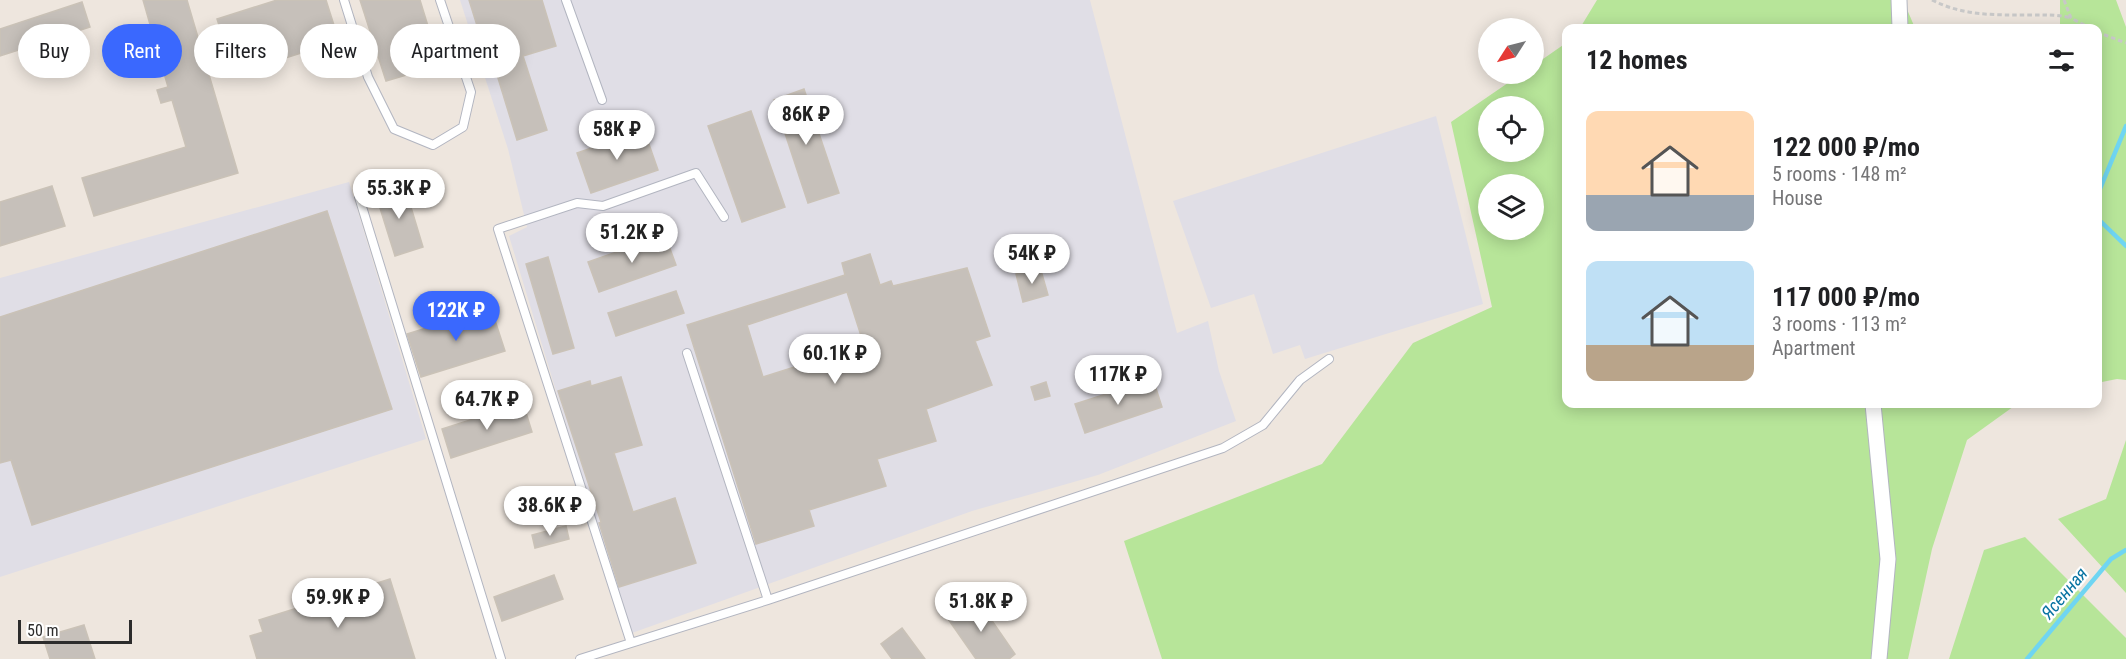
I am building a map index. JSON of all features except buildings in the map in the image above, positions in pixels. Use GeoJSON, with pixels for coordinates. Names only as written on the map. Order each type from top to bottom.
{"type":"FeatureCollection","features":[{"type":"Feature","properties":{"kind":"street"},"geometry":{"type":"LineString","coordinates":[[1899,0],[1900,24]]}},
{"type":"Feature","properties":{"kind":"street"},"geometry":{"type":"LineString","coordinates":[[1873,408],[1888,559],[1879,659]]}},
{"type":"Feature","properties":{"kind":"lane"},"geometry":{"type":"LineString","coordinates":[[344,0],[368,77],[394,129],[433,145],[462,127],[471,92],[440,0]]}},
{"type":"Feature","properties":{"kind":"lane"},"geometry":{"type":"LineString","coordinates":[[566,0],[602,100]]}},
{"type":"Feature","properties":{"kind":"lane"},"geometry":{"type":"LineString","coordinates":[[632,643],[498,230],[577,203],[603,206],[696,173],[724,217]]}},
{"type":"Feature","properties":{"kind":"lane"},"geometry":{"type":"LineString","coordinates":[[358,196],[501,659]]}},
{"type":"Feature","properties":{"kind":"lane"},"geometry":{"type":"LineString","coordinates":[[687,352],[768,600]]}},
{"type":"Feature","properties":{"kind":"lane"},"geometry":{"type":"LineString","coordinates":[[580,659],[768,600],[1223,447],[1263,425],[1300,380],[1329,359]]}},
{"type":"Feature","properties":{"kind":"path"},"geometry":{"type":"LineString","coordinates":[[1932,0],[1948,8],[1969,14],[2056,14],[2082,24]]}},
{"type":"Feature","properties":{"kind":"path"},"geometry":{"type":"LineString","coordinates":[[2064,0],[2071,18]]}},
{"type":"Feature","properties":{"kind":"path"},"geometry":{"type":"LineString","coordinates":[[2102,34],[2126,43]]}},
{"type":"Feature","properties":{"kind":"shaded area"},"geometry":{"type":"Polygon","coordinates":[[[460,0],[1090,0],[1177,333],[1208,321],[1219,371],[1236,421],[1098,475],[972,511],[632,633],[607,559],[509,236],[527,227],[508,149],[485,78],[520,78],[520,24],[468,24],[460,0]]]}},
{"type":"Feature","properties":{"kind":"shaded area"},"geometry":{"type":"Polygon","coordinates":[[[1436,116],[1483,304],[1305,359],[1300,345],[1273,354],[1254,294],[1211,308],[1173,201],[1436,116]]]}},
{"type":"Feature","properties":{"kind":"shaded area"},"geometry":{"type":"Polygon","coordinates":[[[349,182],[426,439],[0,577],[0,278],[349,182]]]}},
{"type":"Feature","properties":{"kind":"green space"},"geometry":{"type":"Polygon","coordinates":[[[1597,0],[1903,0],[1913,24],[1582,24],[1597,0]]]}},
{"type":"Feature","properties":{"kind":"green space"},"geometry":{"type":"Polygon","coordinates":[[[2060,0],[2116,0],[2126,27],[2126,380],[2102,382],[2102,24],[2060,24],[2060,0]]]}},
{"type":"Feature","properties":{"kind":"green space"},"geometry":{"type":"Polygon","coordinates":[[[1562,46],[1562,408],[2011,408],[1967,440],[1932,549],[1908,659],[1162,659],[1124,541],[1322,464],[1413,343],[1492,307],[1451,122],[1478,103],[1478,162],[1544,162],[1544,96],[1489,96],[1506,84],[1544,84],[1544,58],[1562,46]]]}},
{"type":"Feature","properties":{"kind":"green space"},"geometry":{"type":"Polygon","coordinates":[[[2126,440],[2126,593],[2058,519],[2106,499],[2126,440]]]}},
{"type":"Feature","properties":{"kind":"green space"},"geometry":{"type":"Polygon","coordinates":[[[2025,537],[2126,638],[2126,659],[1949,659],[1984,550],[2025,537]]]}},
{"type":"Feature","properties":{"kind":"waterway","name":"Ясенная"},"geometry":{"type":"LineString","coordinates":[[2102,184],[2126,126]]}},
{"type":"Feature","properties":{"kind":"waterway","name":"Ясенная"},"geometry":{"type":"LineString","coordinates":[[2102,223],[2126,246]]}},
{"type":"Feature","properties":{"kind":"waterway","name":"Ясенная"},"geometry":{"type":"LineString","coordinates":[[2027,659],[2111,559],[2126,550]]}}]}
